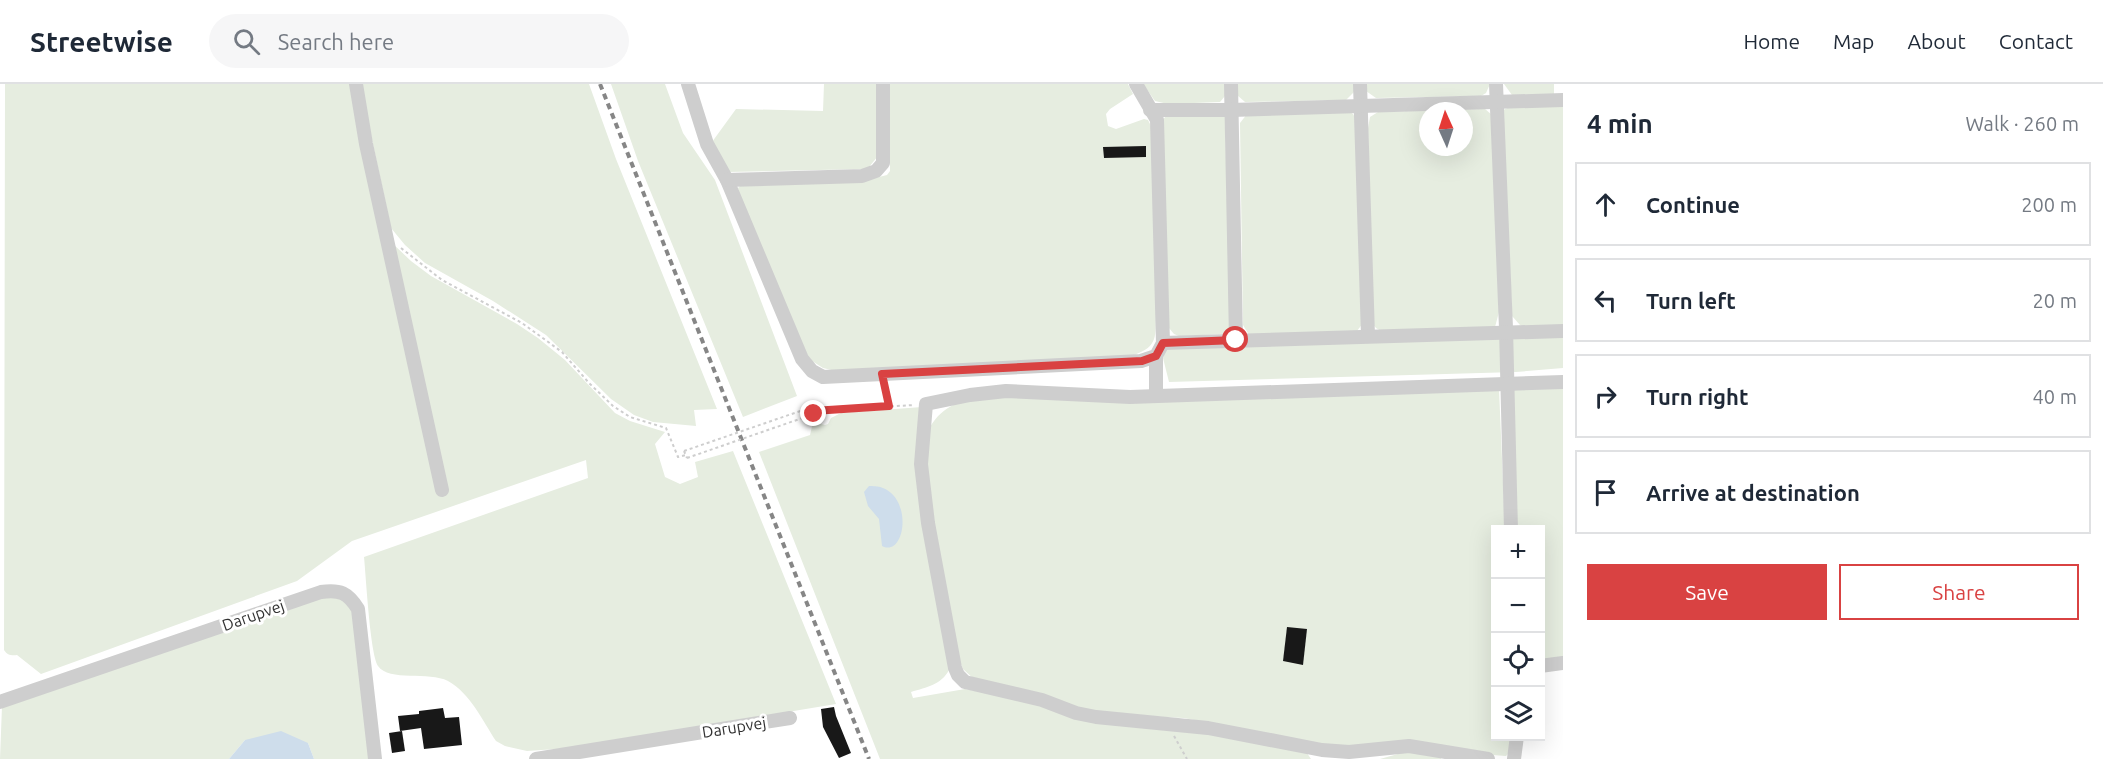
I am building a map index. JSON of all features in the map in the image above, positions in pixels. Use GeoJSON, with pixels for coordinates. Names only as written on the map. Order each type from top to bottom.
{"type":"FeatureCollection","features":[{"type":"Feature","properties":{"kind":"lane"},"geometry":{"type":"LineString","coordinates":[[356,84],[366,144],[442,490]]}},
{"type":"Feature","properties":{"kind":"lane"},"geometry":{"type":"LineString","coordinates":[[688,84],[707,144],[727,180],[802,358],[812,371],[823,377],[1142,361],[1156,356]]}},
{"type":"Feature","properties":{"kind":"lane"},"geometry":{"type":"LineString","coordinates":[[727,180],[862,176],[876,171],[883,163],[883,84]]}},
{"type":"Feature","properties":{"kind":"lane"},"geometry":{"type":"LineString","coordinates":[[1136,84],[1157,120],[1163,343],[1156,356],[1156,396]]}},
{"type":"Feature","properties":{"kind":"lane"},"geometry":{"type":"LineString","coordinates":[[1231,84],[1236,340]]}},
{"type":"Feature","properties":{"kind":"lane"},"geometry":{"type":"LineString","coordinates":[[1360,84],[1368,336]]}},
{"type":"Feature","properties":{"kind":"lane"},"geometry":{"type":"LineString","coordinates":[[1496,84],[1511,525]]}},
{"type":"Feature","properties":{"kind":"lane"},"geometry":{"type":"LineString","coordinates":[[1150,110],[1231,110],[1563,100]]}},
{"type":"Feature","properties":{"kind":"lane"},"geometry":{"type":"LineString","coordinates":[[1163,343],[1563,331]]}},
{"type":"Feature","properties":{"kind":"lane"},"geometry":{"type":"LineString","coordinates":[[1488,759],[1409,746],[1321,755],[1208,728],[1076,713],[1042,700],[965,682],[955,668],[928,523],[921,464],[926,404],[970,395],[1006,391],[1130,397],[1563,382]]}},
{"type":"Feature","properties":{"kind":"lane","name":"Darupvej"},"geometry":{"type":"LineString","coordinates":[[0,702],[321,592],[333,590],[345,593],[358,609],[375,759]]}},
{"type":"Feature","properties":{"kind":"lane"},"geometry":{"type":"LineString","coordinates":[[1545,665],[1563,663]]}},
{"type":"Feature","properties":{"kind":"lane","name":"Darupvej"},"geometry":{"type":"LineString","coordinates":[[536,759],[790,718]]}},
{"type":"Feature","properties":{"kind":"lane"},"geometry":{"type":"LineString","coordinates":[[1514,759],[1516,741]]}},
{"type":"Feature","properties":{"kind":"path"},"geometry":{"type":"LineString","coordinates":[[386,233],[442,280],[522,323],[562,352],[613,406],[630,417],[666,428],[678,456],[813,411],[926,404]]}},
{"type":"Feature","properties":{"kind":"path"},"geometry":{"type":"LineString","coordinates":[[882,374],[889,406]]}},
{"type":"Feature","properties":{"kind":"path"},"geometry":{"type":"LineString","coordinates":[[686,455],[813,411]]}},
{"type":"Feature","properties":{"kind":"path"},"geometry":{"type":"LineString","coordinates":[[1173,725],[1174,737],[1187,759]]}},
{"type":"Feature","properties":{"kind":"shaded area"},"geometry":{"type":"Polygon","coordinates":[[[5,84],[354,84],[391,242],[431,276],[538,338],[565,360],[615,413],[630,421],[665,432],[655,444],[665,477],[680,484],[698,477],[695,462],[733,451],[836,704],[571,748],[527,751],[505,746],[496,741],[469,700],[448,681],[383,671],[375,658],[364,557],[588,478],[586,460],[352,541],[297,581],[41,674],[17,655],[7,653],[4,650],[5,84]]]}},
{"type":"Feature","properties":{"kind":"shaded area"},"geometry":{"type":"Polygon","coordinates":[[[360,84],[589,84],[616,159],[717,409],[694,410],[696,426],[653,422],[634,415],[611,399],[546,335],[493,301],[425,263],[405,245],[391,228],[360,84]]]}},
{"type":"Feature","properties":{"kind":"shaded area"},"geometry":{"type":"Polygon","coordinates":[[[611,84],[665,84],[683,133],[715,180],[797,396],[743,417],[638,161],[611,84]]]}},
{"type":"Feature","properties":{"kind":"shaded area"},"geometry":{"type":"Polygon","coordinates":[[[824,84],[879,84],[878,156],[869,167],[864,169],[727,172],[712,142],[736,109],[823,111],[824,84]]]}},
{"type":"Feature","properties":{"kind":"shaded area"},"geometry":{"type":"Polygon","coordinates":[[[889,84],[1128,84],[1133,94],[1106,114],[1108,126],[1116,129],[1144,119],[1148,120],[1152,128],[1156,328],[1152,344],[1148,348],[1134,355],[840,372],[823,368],[809,359],[738,188],[742,184],[875,178],[887,175],[890,171],[889,84]]]}},
{"type":"Feature","properties":{"kind":"shaded area"},"geometry":{"type":"Polygon","coordinates":[[[1143,84],[1226,84],[1225,96],[1220,102],[1168,104],[1155,101],[1143,84]]]}},
{"type":"Feature","properties":{"kind":"shaded area"},"geometry":{"type":"Polygon","coordinates":[[[1235,84],[1356,84],[1355,91],[1346,100],[1245,102],[1237,95],[1235,84]]]}},
{"type":"Feature","properties":{"kind":"shaded area"},"geometry":{"type":"Polygon","coordinates":[[[1364,84],[1490,84],[1486,93],[1481,96],[1376,98],[1366,91],[1364,84]]]}},
{"type":"Feature","properties":{"kind":"shaded area"},"geometry":{"type":"Polygon","coordinates":[[[1504,84],[1554,84],[1554,94],[1512,95],[1504,84]]]}},
{"type":"Feature","properties":{"kind":"shaded area"},"geometry":{"type":"Polygon","coordinates":[[[1563,106],[1563,326],[1525,327],[1512,316],[1503,110],[1510,107],[1563,106]]]}},
{"type":"Feature","properties":{"kind":"shaded area"},"geometry":{"type":"Polygon","coordinates":[[[1473,109],[1485,109],[1492,115],[1499,312],[1495,327],[1381,331],[1372,323],[1368,128],[1370,117],[1378,112],[1419,111],[1419,156],[1473,156],[1473,109]]]}},
{"type":"Feature","properties":{"kind":"shaded area"},"geometry":{"type":"Polygon","coordinates":[[[1348,111],[1357,121],[1363,323],[1357,331],[1249,335],[1243,325],[1240,123],[1247,114],[1348,111]]]}},
{"type":"Feature","properties":{"kind":"shaded area"},"geometry":{"type":"Polygon","coordinates":[[[1166,116],[1225,116],[1230,331],[1226,334],[1179,336],[1169,328],[1162,121],[1166,116]]]}},
{"type":"Feature","properties":{"kind":"shaded area"},"geometry":{"type":"Polygon","coordinates":[[[1563,336],[1563,368],[1516,372],[1169,382],[1163,358],[1166,348],[1563,336]]]}},
{"type":"Feature","properties":{"kind":"shaded area"},"geometry":{"type":"Polygon","coordinates":[[[1563,386],[1563,660],[1545,662],[1545,525],[1513,525],[1512,390],[1563,386]]]}},
{"type":"Feature","properties":{"kind":"shaded area"},"geometry":{"type":"Polygon","coordinates":[[[1499,389],[1505,525],[1491,525],[1491,741],[1511,741],[1510,752],[1506,756],[1385,747],[1319,745],[1184,718],[1103,714],[975,680],[963,669],[957,654],[936,546],[926,453],[927,436],[933,422],[944,411],[971,398],[1499,389]]]}},
{"type":"Feature","properties":{"kind":"shaded area"},"geometry":{"type":"Polygon","coordinates":[[[922,407],[917,461],[949,670],[938,682],[911,692],[913,698],[965,689],[1307,753],[1311,759],[880,759],[759,452],[810,435],[813,422],[825,425],[831,418],[841,413],[922,407]]]}},
{"type":"Feature","properties":{"kind":"shaded area"},"geometry":{"type":"Polygon","coordinates":[[[321,592],[343,597],[352,610],[369,759],[314,759],[308,743],[245,740],[229,759],[0,759],[2,706],[321,592]]]}},
{"type":"Feature","properties":{"kind":"shaded area"},"geometry":{"type":"Polygon","coordinates":[[[1405,752],[1442,755],[1441,759],[1380,759],[1405,752]]]}},
{"type":"Feature","properties":{"kind":"water"},"geometry":{"type":"Polygon","coordinates":[[[869,486],[884,488],[894,496],[900,507],[903,520],[901,532],[897,542],[891,547],[882,546],[879,519],[868,506],[864,492],[869,486]]]}},
{"type":"Feature","properties":{"kind":"water"},"geometry":{"type":"Polygon","coordinates":[[[281,731],[308,743],[314,759],[229,759],[245,740],[281,731]]]}},
{"type":"Feature","properties":{"kind":"building"},"geometry":{"type":"Polygon","coordinates":[[[1146,146],[1146,157],[1104,158],[1103,147],[1146,146]]]}},
{"type":"Feature","properties":{"kind":"building"},"geometry":{"type":"Polygon","coordinates":[[[1287,627],[1307,629],[1303,665],[1283,661],[1287,627]]]}},
{"type":"Feature","properties":{"kind":"building"},"geometry":{"type":"Polygon","coordinates":[[[834,707],[851,753],[839,758],[823,727],[821,709],[834,707]]]}},
{"type":"Feature","properties":{"kind":"building"},"geometry":{"type":"Polygon","coordinates":[[[443,708],[445,718],[459,717],[462,745],[424,749],[421,728],[400,731],[398,716],[443,708]]]}},
{"type":"Feature","properties":{"kind":"building"},"geometry":{"type":"Polygon","coordinates":[[[402,731],[405,751],[392,753],[389,733],[402,731]]]}},
{"type":"Feature","properties":{"kind":"railway"},"geometry":{"type":"LineString","coordinates":[[600,84],[869,759]]}},
{"type":"Feature","properties":{"kind":"route"},"geometry":{"type":"LineString","coordinates":[[814,414],[813,411],[889,406],[882,374],[1142,361],[1156,356],[1163,343],[1236,340]]}}]}
